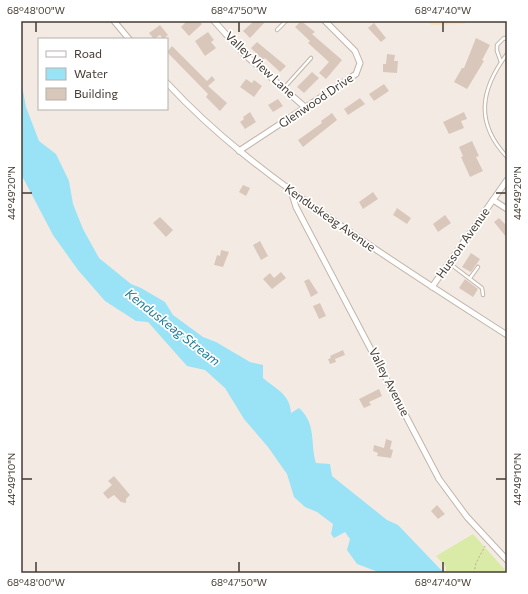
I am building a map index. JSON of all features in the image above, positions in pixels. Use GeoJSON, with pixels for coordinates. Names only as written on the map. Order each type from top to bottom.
{"type":"FeatureCollection","features":[{"type":"Feature","properties":{"kind":"street"},"geometry":{"type":"LineString","coordinates":[[114,21],[128,38]]}},
{"type":"Feature","properties":{"kind":"street","name":"Valley View Lane"},"geometry":{"type":"LineString","coordinates":[[214,21],[244,54],[306,108]]}},
{"type":"Feature","properties":{"kind":"street","name":"Glenwood Drive"},"geometry":{"type":"LineString","coordinates":[[239,151],[356,74],[360,63],[355,51],[325,21]]}},
{"type":"Feature","properties":{"kind":"street","name":"Kenduskeag Avenue"},"geometry":{"type":"LineString","coordinates":[[168,84],[205,122],[239,151],[291,191],[383,256],[507,335]]}},
{"type":"Feature","properties":{"kind":"street","name":"Husson Avenue"},"geometry":{"type":"LineString","coordinates":[[432,287],[507,180]]}},
{"type":"Feature","properties":{"kind":"street","name":"Valley Avenue"},"geometry":{"type":"LineString","coordinates":[[291,191],[296,207],[435,472],[453,500],[507,560]]}},
{"type":"Feature","properties":{"kind":"street"},"geometry":{"type":"LineString","coordinates":[[493,200],[507,210]]}},
{"type":"Feature","properties":{"kind":"lane"},"geometry":{"type":"LineString","coordinates":[[277,30],[286,21]]}},
{"type":"Feature","properties":{"kind":"lane"},"geometry":{"type":"LineString","coordinates":[[501,62],[497,51],[497,45],[504,38],[507,39]]}},
{"type":"Feature","properties":{"kind":"lane"},"geometry":{"type":"LineString","coordinates":[[507,54],[489,83],[484,109],[487,128],[500,149],[507,157]]}},
{"type":"Feature","properties":{"kind":"lane"},"geometry":{"type":"LineString","coordinates":[[284,88],[311,58]]}},
{"type":"Feature","properties":{"kind":"lane"},"geometry":{"type":"LineString","coordinates":[[449,263],[482,288],[483,295]]}},
{"type":"Feature","properties":{"kind":"lane"},"geometry":{"type":"LineString","coordinates":[[470,278],[478,267]]}},
{"type":"Feature","properties":{"kind":"path"},"geometry":{"type":"LineString","coordinates":[[474,573],[476,563],[488,540]]}},
{"type":"Feature","properties":{"kind":"green space"},"geometry":{"type":"Polygon","coordinates":[[[473,534],[507,573],[446,573],[446,567],[436,556],[473,534]]]}},
{"type":"Feature","properties":{"kind":"sand"},"geometry":{"type":"Polygon","coordinates":[[[425,21],[468,21],[464,24],[432,25],[425,21]]]}},
{"type":"Feature","properties":{"kind":"water","name":"Kenduskeag Stream"},"geometry":{"type":"Polygon","coordinates":[[[21,80],[26,107],[39,141],[56,154],[69,181],[73,204],[83,229],[99,258],[131,284],[165,302],[173,315],[203,337],[216,342],[250,362],[263,365],[263,378],[282,392],[288,401],[291,413],[299,408],[305,414],[311,427],[316,463],[330,464],[332,476],[387,520],[398,525],[444,573],[381,573],[357,564],[347,550],[350,539],[345,532],[334,538],[331,534],[333,524],[317,512],[305,507],[294,497],[287,474],[268,447],[244,419],[225,388],[205,370],[187,366],[148,322],[136,321],[105,301],[78,270],[53,235],[21,174],[21,80]]]}},
{"type":"Feature","properties":{"kind":"building"},"geometry":{"type":"Polygon","coordinates":[[[187,21],[199,21],[202,24],[189,36],[181,27],[187,21]]]}},
{"type":"Feature","properties":{"kind":"building"},"geometry":{"type":"Polygon","coordinates":[[[254,21],[266,21],[250,38],[243,31],[254,21]]]}},
{"type":"Feature","properties":{"kind":"building"},"geometry":{"type":"Polygon","coordinates":[[[301,21],[315,32],[312,34],[342,60],[326,79],[319,73],[329,62],[308,43],[310,41],[295,27],[301,21]]]}},
{"type":"Feature","properties":{"kind":"building"},"geometry":{"type":"Polygon","coordinates":[[[374,23],[386,38],[381,42],[368,28],[374,23]]]}},
{"type":"Feature","properties":{"kind":"building"},"geometry":{"type":"Polygon","coordinates":[[[160,25],[168,35],[164,38],[160,35],[153,38],[149,33],[160,25]]]}},
{"type":"Feature","properties":{"kind":"building"},"geometry":{"type":"Polygon","coordinates":[[[208,32],[214,40],[211,42],[216,48],[205,56],[195,41],[208,32]]]}},
{"type":"Feature","properties":{"kind":"building"},"geometry":{"type":"Polygon","coordinates":[[[476,38],[490,45],[482,60],[484,61],[467,89],[454,82],[462,68],[464,68],[476,38]]]}},
{"type":"Feature","properties":{"kind":"building"},"geometry":{"type":"Polygon","coordinates":[[[257,42],[286,66],[280,72],[265,58],[263,60],[251,48],[257,42]]]}},
{"type":"Feature","properties":{"kind":"building"},"geometry":{"type":"Polygon","coordinates":[[[172,46],[207,81],[212,76],[215,80],[208,86],[227,103],[220,111],[206,97],[208,94],[168,53],[172,46]]]}},
{"type":"Feature","properties":{"kind":"building"},"geometry":{"type":"Polygon","coordinates":[[[387,54],[395,55],[394,61],[398,61],[397,73],[383,72],[383,64],[386,64],[387,54]]]}},
{"type":"Feature","properties":{"kind":"building"},"geometry":{"type":"Polygon","coordinates":[[[312,72],[319,78],[304,93],[297,87],[312,72]]]}},
{"type":"Feature","properties":{"kind":"building"},"geometry":{"type":"Polygon","coordinates":[[[246,79],[252,83],[254,80],[262,86],[254,97],[240,87],[246,79]]]}},
{"type":"Feature","properties":{"kind":"building"},"geometry":{"type":"Polygon","coordinates":[[[384,84],[389,91],[374,101],[369,94],[384,84]]]}},
{"type":"Feature","properties":{"kind":"building"},"geometry":{"type":"Polygon","coordinates":[[[360,98],[365,104],[348,115],[344,109],[360,98]]]}},
{"type":"Feature","properties":{"kind":"building"},"geometry":{"type":"Polygon","coordinates":[[[278,99],[283,106],[273,112],[268,105],[278,99]]]}},
{"type":"Feature","properties":{"kind":"building"},"geometry":{"type":"Polygon","coordinates":[[[250,112],[256,122],[245,129],[240,122],[244,119],[243,117],[250,112]]]}},
{"type":"Feature","properties":{"kind":"building"},"geometry":{"type":"Polygon","coordinates":[[[464,112],[467,119],[461,121],[464,128],[449,134],[443,122],[464,112]]]}},
{"type":"Feature","properties":{"kind":"building"},"geometry":{"type":"Polygon","coordinates":[[[332,113],[337,120],[303,147],[298,140],[322,123],[321,121],[332,113]]]}},
{"type":"Feature","properties":{"kind":"building"},"geometry":{"type":"Polygon","coordinates":[[[472,141],[479,156],[476,157],[483,171],[470,177],[461,157],[463,156],[459,147],[472,141]]]}},
{"type":"Feature","properties":{"kind":"building"},"geometry":{"type":"Polygon","coordinates":[[[243,185],[250,188],[246,196],[239,192],[243,185]]]}},
{"type":"Feature","properties":{"kind":"building"},"geometry":{"type":"Polygon","coordinates":[[[373,192],[378,199],[363,209],[359,202],[373,192]]]}},
{"type":"Feature","properties":{"kind":"building"},"geometry":{"type":"Polygon","coordinates":[[[397,208],[411,218],[407,224],[393,215],[397,208]]]}},
{"type":"Feature","properties":{"kind":"building"},"geometry":{"type":"Polygon","coordinates":[[[445,215],[451,223],[438,232],[433,224],[445,215]]]}},
{"type":"Feature","properties":{"kind":"building"},"geometry":{"type":"Polygon","coordinates":[[[160,217],[173,230],[166,237],[153,223],[160,217]]]}},
{"type":"Feature","properties":{"kind":"building"},"geometry":{"type":"Polygon","coordinates":[[[499,218],[507,226],[507,238],[494,222],[499,218]]]}},
{"type":"Feature","properties":{"kind":"building"},"geometry":{"type":"Polygon","coordinates":[[[260,241],[268,256],[261,260],[253,245],[260,241]]]}},
{"type":"Feature","properties":{"kind":"building"},"geometry":{"type":"Polygon","coordinates":[[[221,250],[229,252],[223,267],[214,265],[217,255],[220,256],[221,250]]]}},
{"type":"Feature","properties":{"kind":"building"},"geometry":{"type":"Polygon","coordinates":[[[471,253],[480,259],[471,272],[462,267],[471,253]]]}},
{"type":"Feature","properties":{"kind":"building"},"geometry":{"type":"Polygon","coordinates":[[[281,272],[286,278],[272,289],[263,279],[270,273],[274,278],[281,272]]]}},
{"type":"Feature","properties":{"kind":"building"},"geometry":{"type":"Polygon","coordinates":[[[309,279],[318,293],[311,297],[304,281],[309,279]]]}},
{"type":"Feature","properties":{"kind":"building"},"geometry":{"type":"Polygon","coordinates":[[[465,279],[478,289],[473,297],[459,288],[465,279]]]}},
{"type":"Feature","properties":{"kind":"building"},"geometry":{"type":"Polygon","coordinates":[[[320,303],[326,316],[319,319],[313,306],[320,303]]]}},
{"type":"Feature","properties":{"kind":"building"},"geometry":{"type":"Polygon","coordinates":[[[343,350],[345,355],[335,359],[336,362],[330,364],[328,359],[331,358],[330,356],[343,350]]]}},
{"type":"Feature","properties":{"kind":"building"},"geometry":{"type":"Polygon","coordinates":[[[379,389],[382,396],[369,402],[371,405],[364,408],[359,399],[379,389]]]}},
{"type":"Feature","properties":{"kind":"building"},"geometry":{"type":"Polygon","coordinates":[[[386,439],[392,441],[390,449],[393,450],[391,458],[377,456],[378,453],[373,451],[374,445],[384,448],[386,439]]]}},
{"type":"Feature","properties":{"kind":"building"},"geometry":{"type":"Polygon","coordinates":[[[114,476],[130,495],[126,499],[126,503],[121,502],[114,495],[108,499],[103,493],[112,485],[108,481],[114,476]]]}},
{"type":"Feature","properties":{"kind":"building"},"geometry":{"type":"Polygon","coordinates":[[[437,505],[445,514],[438,519],[431,511],[437,505]]]}}]}
